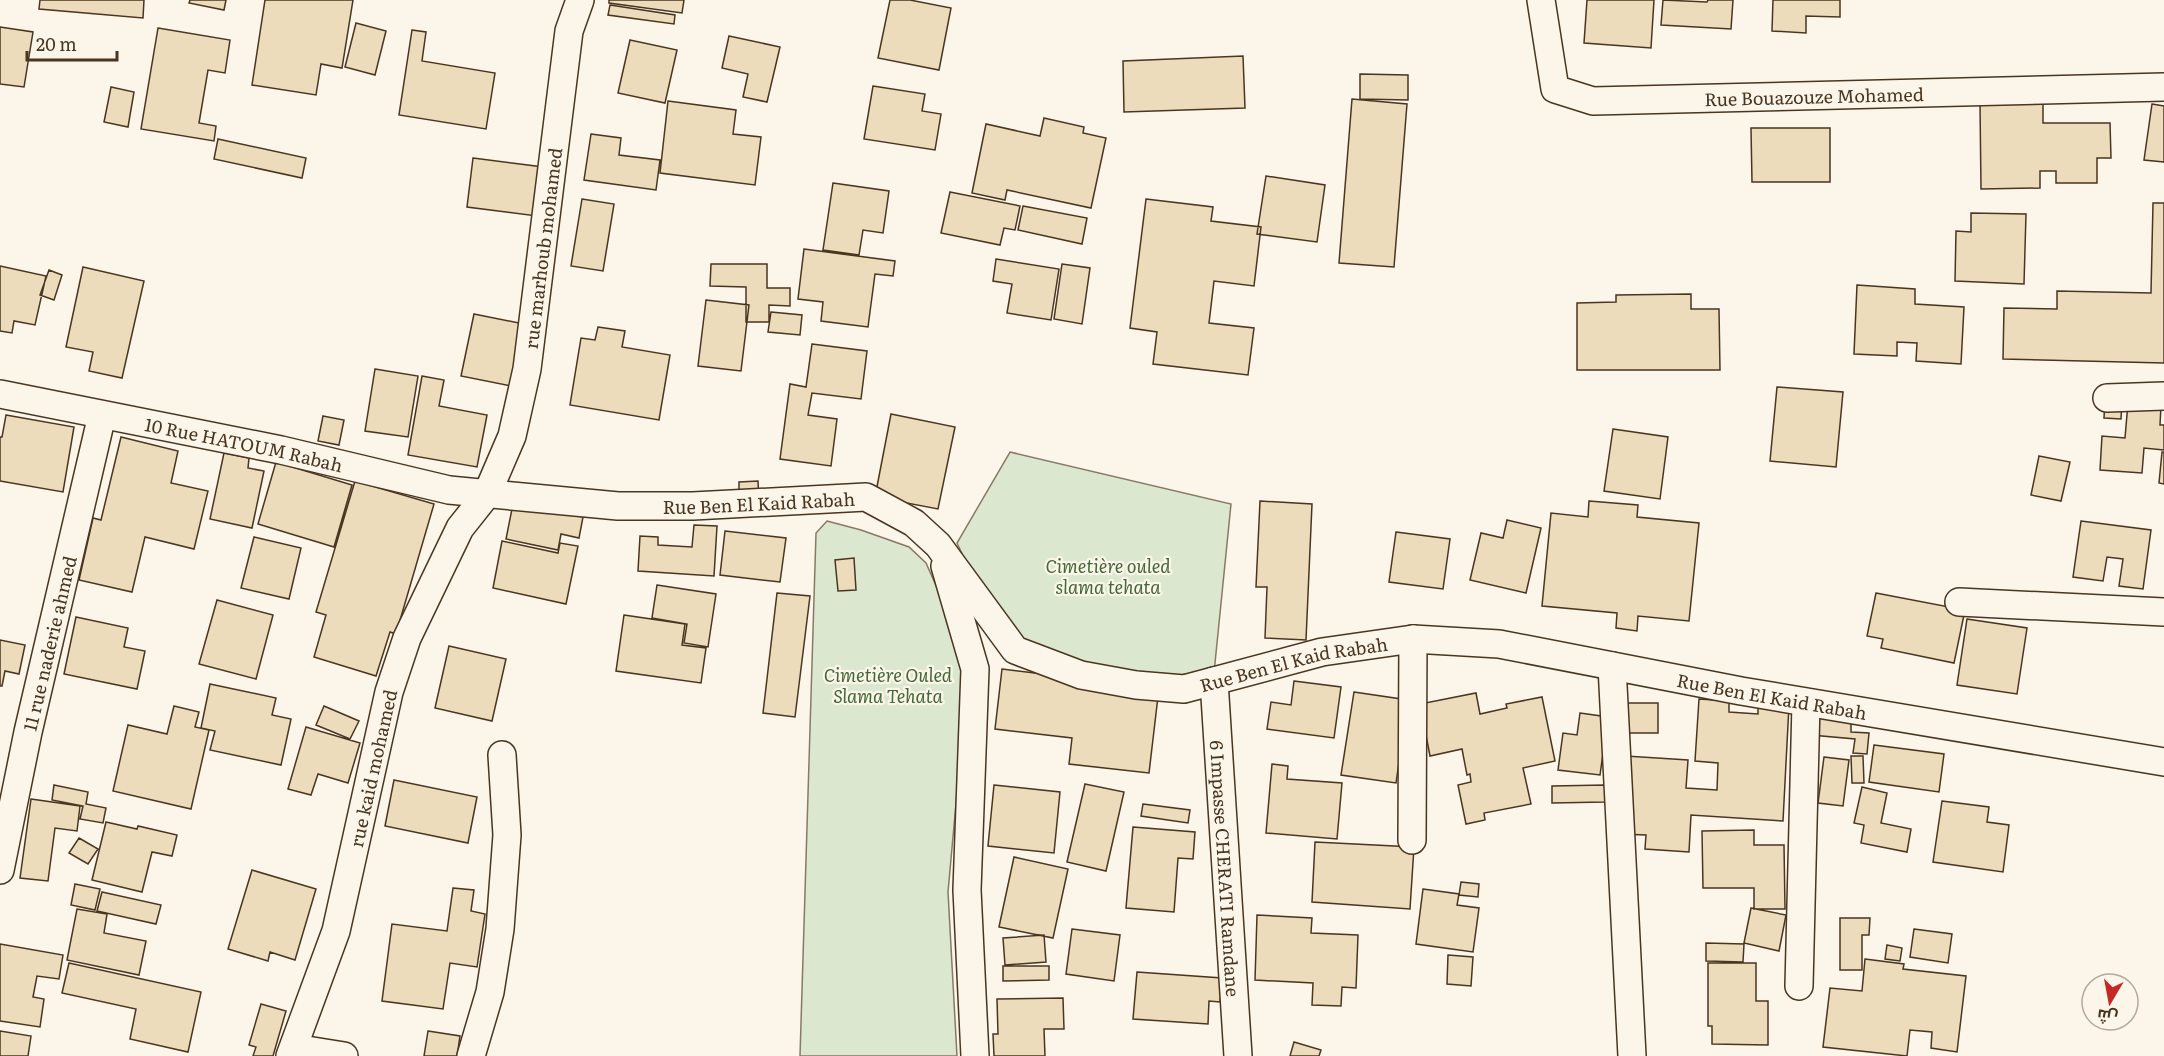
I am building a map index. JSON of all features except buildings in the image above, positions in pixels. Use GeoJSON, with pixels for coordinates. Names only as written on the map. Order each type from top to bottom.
{"type":"FeatureCollection","features":[{"type":"Feature","properties":{"kind":"street","name":"rue marhoub mohamed"},"geometry":{"type":"LineString","coordinates":[[487,494],[512,436],[527,369],[569,31],[580,0]]}},
{"type":"Feature","properties":{"kind":"street","name":"Rue Bouazouze Mohamed"},"geometry":{"type":"LineString","coordinates":[[1541,0],[1555,89],[1593,101],[2164,87]]}},
{"type":"Feature","properties":{"kind":"street","name":"10 Rue HATOUM Rabah"},"geometry":{"type":"LineString","coordinates":[[0,394],[281,450],[449,490],[487,494]]}},
{"type":"Feature","properties":{"kind":"street"},"geometry":{"type":"LineString","coordinates":[[2107,398],[2164,396]]}},
{"type":"Feature","properties":{"kind":"street","name":"11 rue naderie ahmed"},"geometry":{"type":"LineString","coordinates":[[0,870],[31,721],[102,415]]}},
{"type":"Feature","properties":{"kind":"street","name":"Rue Ben El Kaid Rabah"},"geometry":{"type":"LineString","coordinates":[[487,494],[618,506],[704,506],[866,497],[914,524],[939,544],[1015,650],[1080,675],[1136,685],[1184,689],[1322,652],[1413,639],[1499,644],[1806,703],[2164,762]]}},
{"type":"Feature","properties":{"kind":"street","name":"rue kaid mohamed"},"geometry":{"type":"LineString","coordinates":[[292,1052],[336,931],[389,692],[407,638],[460,528],[487,494]]}},
{"type":"Feature","properties":{"kind":"street"},"geometry":{"type":"LineString","coordinates":[[939,544],[975,669],[967,890],[975,1056]]}},
{"type":"Feature","properties":{"kind":"street"},"geometry":{"type":"LineString","coordinates":[[1959,602],[2164,612]]}},
{"type":"Feature","properties":{"kind":"street"},"geometry":{"type":"LineString","coordinates":[[1412,840],[1413,639]]}},
{"type":"Feature","properties":{"kind":"street"},"geometry":{"type":"LineString","coordinates":[[1612,666],[1632,1056]]}},
{"type":"Feature","properties":{"kind":"street","name":"6 Impasse CHERATI Ramdane"},"geometry":{"type":"LineString","coordinates":[[1214,681],[1238,1056]]}},
{"type":"Feature","properties":{"kind":"street"},"geometry":{"type":"LineString","coordinates":[[1799,986],[1806,703]]}},
{"type":"Feature","properties":{"kind":"street"},"geometry":{"type":"LineString","coordinates":[[471,1056],[490,992],[500,929],[507,834],[502,755]]}},
{"type":"Feature","properties":{"kind":"street"},"geometry":{"type":"LineString","coordinates":[[292,1052],[344,1056]]}},
{"type":"Feature","properties":{"kind":"green space","name":"Cimetière ouled slama tehata"},"geometry":{"type":"Polygon","coordinates":[[[1010,452],[1231,504],[1214,673],[1181,683],[1080,670],[1019,647],[986,604],[957,543],[1010,452]]]}},
{"type":"Feature","properties":{"kind":"green space","name":"Cimetière Ouled Slama Tehata"},"geometry":{"type":"Polygon","coordinates":[[[827,521],[909,547],[926,563],[969,660],[948,892],[957,1056],[800,1056],[816,533],[827,521]]]}}]}
